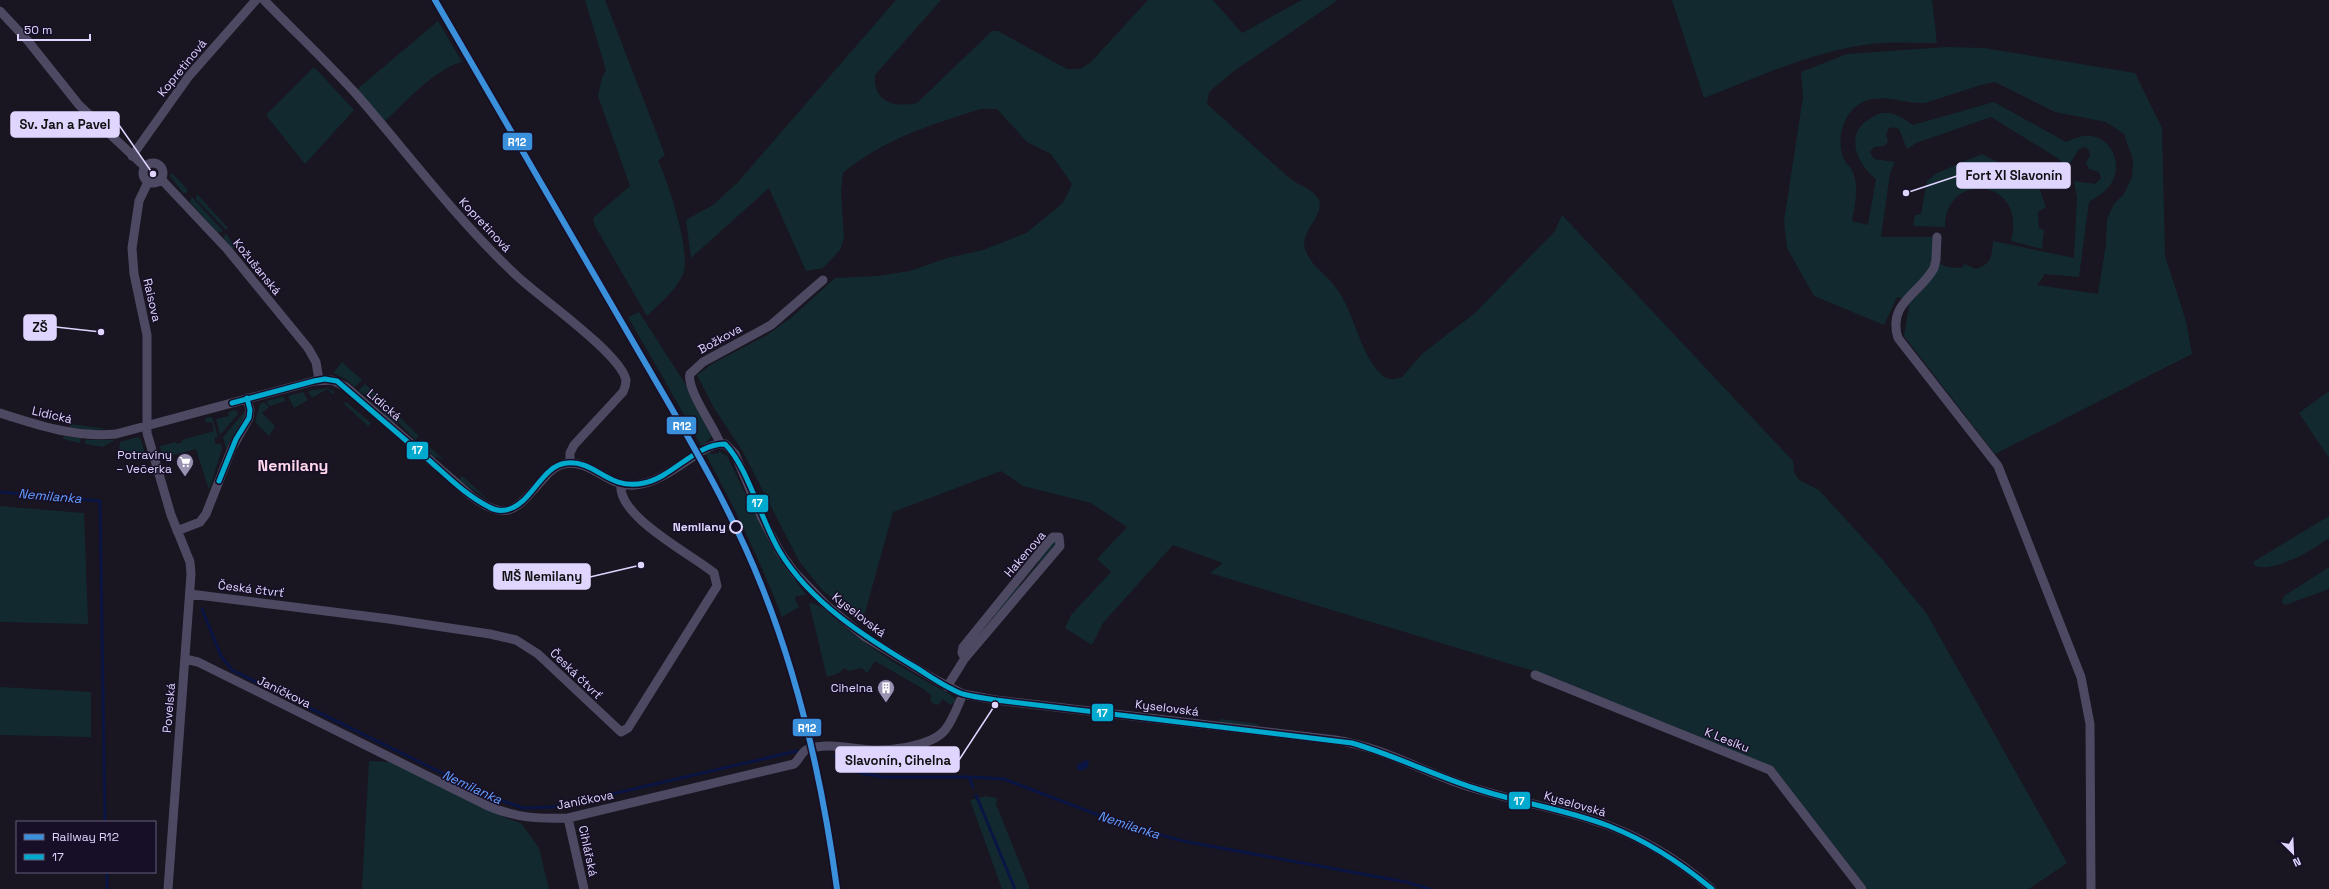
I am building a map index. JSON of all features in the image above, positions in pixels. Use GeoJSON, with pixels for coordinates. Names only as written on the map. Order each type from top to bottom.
{"type":"FeatureCollection","features":[{"type":"Feature","properties":{"kind":"street","name":"Kopretinová"},"geometry":{"type":"LineString","coordinates":[[132,156],[189,76],[256,0]]}},
{"type":"Feature","properties":{"kind":"street","name":"Kopretinová"},"geometry":{"type":"LineString","coordinates":[[264,0],[356,95],[467,225],[496,255],[530,288],[599,347],[618,366],[626,380],[623,392],[574,445],[570,453],[570,463]]}},
{"type":"Feature","properties":{"kind":"street"},"geometry":{"type":"LineString","coordinates":[[0,11],[28,41],[79,106],[145,167],[142,175],[148,182],[153,184],[161,179]]}},
{"type":"Feature","properties":{"kind":"street","name":"Kožušanská"},"geometry":{"type":"LineString","coordinates":[[145,167],[151,163],[160,167],[163,173],[161,179],[227,249],[308,348],[316,362],[319,380]]}},
{"type":"Feature","properties":{"kind":"street","name":"Raisova"},"geometry":{"type":"LineString","coordinates":[[147,426],[147,335],[134,274],[132,248],[139,201],[148,182]]}},
{"type":"Feature","properties":{"kind":"street"},"geometry":{"type":"LineString","coordinates":[[1938,237],[1934,268],[1904,303],[1896,315],[1894,326],[1898,338],[1998,466],[2081,676],[2090,724],[2091,889]]}},
{"type":"Feature","properties":{"kind":"street","name":"Božkova"},"geometry":{"type":"LineString","coordinates":[[720,443],[716,432],[691,385],[690,374],[703,362],[771,325],[823,280]]}},
{"type":"Feature","properties":{"kind":"street","name":"Lidická"},"geometry":{"type":"LineString","coordinates":[[0,413],[47,427],[89,435],[116,434],[319,380],[335,381],[343,385],[465,491],[495,510],[506,511],[513,509],[552,470],[560,465],[570,463]]}},
{"type":"Feature","properties":{"kind":"street"},"geometry":{"type":"LineString","coordinates":[[177,531],[200,522],[206,514],[232,448],[249,418],[250,413],[248,398]]}},
{"type":"Feature","properties":{"kind":"street","name":"Povelská"},"geometry":{"type":"LineString","coordinates":[[147,426],[148,438],[162,490],[190,562],[190,594],[168,889]]}},
{"type":"Feature","properties":{"kind":"street"},"geometry":{"type":"LineString","coordinates":[[570,463],[588,467],[622,484],[636,486],[650,482],[707,448],[720,443]]}},
{"type":"Feature","properties":{"kind":"street","name":"Kyselovská"},"geometry":{"type":"LineString","coordinates":[[720,443],[727,445],[735,454],[769,534],[784,560],[801,580],[826,606],[857,632],[947,687],[963,694],[1031,704],[1335,740],[1368,746],[1462,784],[1605,824],[1636,838],[1663,854],[1712,889]]}},
{"type":"Feature","properties":{"kind":"street","name":"Česká čtvrť"},"geometry":{"type":"LineString","coordinates":[[190,594],[395,620],[490,634],[516,640],[538,654],[621,732],[632,721],[717,586],[714,573],[640,520],[621,493],[622,484]]}},
{"type":"Feature","properties":{"kind":"street","name":"Hakenova"},"geometry":{"type":"LineString","coordinates":[[1053,537],[1059,537],[1061,541],[1060,546],[965,658],[962,653],[963,647],[1049,541],[1053,537]]}},
{"type":"Feature","properties":{"kind":"street"},"geometry":{"type":"LineString","coordinates":[[947,687],[965,658]]}},
{"type":"Feature","properties":{"kind":"street","name":"Janíčkova"},"geometry":{"type":"LineString","coordinates":[[185,659],[198,662],[488,806],[522,818],[568,818],[794,764],[804,751],[810,749],[847,747],[882,751],[929,741],[946,728],[963,694]]}},
{"type":"Feature","properties":{"kind":"street","name":"K Lesíku"},"geometry":{"type":"LineString","coordinates":[[1535,675],[1770,770],[1862,889]]}},
{"type":"Feature","properties":{"kind":"street","name":"Cihlářská"},"geometry":{"type":"LineString","coordinates":[[568,818],[584,889]]}},
{"type":"Feature","properties":{"kind":"green space"},"geometry":{"type":"Polygon","coordinates":[[[585,0],[605,0],[665,155],[658,161],[673,200],[682,235],[685,265],[683,274],[672,291],[647,316],[595,226],[593,218],[630,186],[598,96],[602,78],[606,70],[585,0]]]}},
{"type":"Feature","properties":{"kind":"green space"},"geometry":{"type":"Polygon","coordinates":[[[896,0],[941,0],[875,75],[875,84],[881,97],[887,101],[900,105],[917,103],[992,31],[998,31],[1067,69],[1080,69],[1091,62],[1148,0],[1213,0],[1242,33],[1302,0],[1338,0],[1234,71],[1209,92],[1207,104],[1291,179],[1309,190],[1318,198],[1320,204],[1319,211],[1306,236],[1304,242],[1305,249],[1311,261],[1333,284],[1343,299],[1368,357],[1375,367],[1382,375],[1389,379],[1402,377],[1422,354],[1475,313],[1555,231],[1562,215],[1793,461],[1794,472],[1799,480],[1819,490],[1882,559],[1927,614],[2067,863],[2029,889],[1868,889],[1773,767],[1550,676],[1210,573],[1223,563],[1173,545],[1103,623],[1092,645],[1065,628],[1071,615],[1111,572],[1097,559],[1127,527],[1091,503],[1023,486],[1001,471],[893,512],[863,620],[823,591],[799,561],[743,452],[714,408],[697,375],[712,364],[767,335],[792,317],[835,278],[877,276],[910,271],[947,258],[983,250],[1026,233],[1063,203],[1072,184],[1051,154],[1027,142],[997,109],[981,109],[908,134],[874,151],[843,173],[841,193],[844,238],[840,250],[823,268],[806,271],[769,188],[691,258],[686,220],[713,205],[738,182],[896,0]]]}},
{"type":"Feature","properties":{"kind":"green space"},"geometry":{"type":"Polygon","coordinates":[[[1672,0],[1932,0],[1937,43],[1882,43],[1843,49],[1783,67],[1704,98],[1672,0]]]}},
{"type":"Feature","properties":{"kind":"green space"},"geometry":{"type":"Polygon","coordinates":[[[438,21],[462,62],[451,66],[431,79],[384,122],[355,91],[438,21]]]}},
{"type":"Feature","properties":{"kind":"green space"},"geometry":{"type":"Polygon","coordinates":[[[1947,47],[1984,48],[2135,73],[2162,128],[2165,256],[2186,321],[2192,354],[1995,454],[1904,336],[1909,306],[1902,298],[1897,297],[1884,325],[1814,296],[1787,248],[1784,221],[1803,97],[1801,72],[1847,54],[1947,47]],[[1995,82],[1925,103],[1880,98],[1864,101],[1856,106],[1845,120],[1841,139],[1843,157],[1853,172],[1856,184],[1856,196],[1852,221],[1868,225],[1876,179],[1863,166],[1856,149],[1855,140],[1857,132],[1862,124],[1881,113],[1886,113],[1905,119],[1913,125],[1994,102],[2066,142],[2085,136],[2099,138],[2105,142],[2114,154],[2116,168],[2112,182],[2105,191],[2089,202],[2079,277],[2045,274],[2037,285],[2098,294],[2106,244],[2107,219],[2114,204],[2124,194],[2132,177],[2133,160],[2124,134],[2106,122],[2055,112],[1995,82]],[[1991,117],[1916,143],[1907,149],[1899,129],[1893,127],[1888,129],[1886,135],[1888,142],[1884,146],[1874,147],[1870,152],[1874,159],[1895,162],[1890,173],[1881,237],[1937,237],[1936,262],[1947,267],[1961,268],[1965,264],[1975,269],[1984,265],[1990,260],[1993,241],[2074,258],[2077,198],[2074,181],[2095,184],[2101,178],[2099,172],[2089,169],[2086,163],[2090,156],[2089,150],[2084,147],[2079,149],[2067,168],[2059,159],[1991,117]]]}},
{"type":"Feature","properties":{"kind":"green space"},"geometry":{"type":"Polygon","coordinates":[[[314,67],[354,110],[305,164],[266,115],[314,67]]]}},
{"type":"Feature","properties":{"kind":"green space"},"geometry":{"type":"Polygon","coordinates":[[[1982,154],[2012,169],[2033,188],[2039,187],[2046,207],[2038,212],[2039,228],[2044,230],[2042,249],[2011,241],[2013,220],[2008,204],[1998,194],[1984,189],[1970,190],[1958,196],[1949,209],[1945,227],[1913,226],[1915,215],[1921,214],[1927,181],[1937,173],[1982,154]]]}},
{"type":"Feature","properties":{"kind":"green space"},"geometry":{"type":"Polygon","coordinates":[[[172,173],[187,189],[187,193],[183,193],[170,176],[172,173]]]}},
{"type":"Feature","properties":{"kind":"green space"},"geometry":{"type":"Polygon","coordinates":[[[197,194],[228,228],[226,230],[196,199],[197,194]]]}},
{"type":"Feature","properties":{"kind":"green space"},"geometry":{"type":"Polygon","coordinates":[[[192,197],[223,231],[220,233],[216,231],[190,202],[192,197]]]}},
{"type":"Feature","properties":{"kind":"green space"},"geometry":{"type":"Polygon","coordinates":[[[226,234],[235,246],[232,249],[223,238],[226,234]]]}},
{"type":"Feature","properties":{"kind":"green space"},"geometry":{"type":"Polygon","coordinates":[[[639,312],[688,388],[713,435],[705,444],[711,454],[719,453],[719,451],[727,456],[772,548],[806,595],[796,596],[795,599],[799,607],[782,617],[749,539],[711,464],[628,317],[639,312]]]}},
{"type":"Feature","properties":{"kind":"green space"},"geometry":{"type":"Polygon","coordinates":[[[342,362],[362,380],[355,387],[344,378],[333,373],[342,362]]]}},
{"type":"Feature","properties":{"kind":"green space"},"geometry":{"type":"Polygon","coordinates":[[[365,384],[385,402],[380,408],[378,408],[370,397],[358,391],[365,384]]]}},
{"type":"Feature","properties":{"kind":"green space"},"geometry":{"type":"Polygon","coordinates":[[[327,388],[335,392],[333,394],[327,389],[312,398],[308,391],[327,388]]]}},
{"type":"Feature","properties":{"kind":"green space"},"geometry":{"type":"Polygon","coordinates":[[[2329,391],[2329,458],[2299,413],[2329,391]]]}},
{"type":"Feature","properties":{"kind":"green space"},"geometry":{"type":"Polygon","coordinates":[[[303,392],[308,400],[294,408],[288,396],[303,392]]]}},
{"type":"Feature","properties":{"kind":"green space"},"geometry":{"type":"Polygon","coordinates":[[[284,397],[285,401],[270,406],[266,401],[284,397]]]}},
{"type":"Feature","properties":{"kind":"green space"},"geometry":{"type":"Polygon","coordinates":[[[264,402],[269,407],[262,413],[275,426],[269,436],[255,422],[260,404],[264,402]]]}},
{"type":"Feature","properties":{"kind":"green space"},"geometry":{"type":"Polygon","coordinates":[[[346,402],[371,423],[368,426],[344,404],[346,402]]]}},
{"type":"Feature","properties":{"kind":"green space"},"geometry":{"type":"Polygon","coordinates":[[[388,406],[419,436],[415,440],[398,422],[394,423],[383,413],[388,406]]]}},
{"type":"Feature","properties":{"kind":"green space"},"geometry":{"type":"Polygon","coordinates":[[[236,410],[238,414],[220,435],[216,419],[229,416],[228,412],[236,410]]]}},
{"type":"Feature","properties":{"kind":"green space"},"geometry":{"type":"Polygon","coordinates":[[[245,411],[245,417],[226,448],[223,437],[245,411]]]}},
{"type":"Feature","properties":{"kind":"green space"},"geometry":{"type":"Polygon","coordinates":[[[212,417],[218,437],[215,437],[215,444],[221,444],[222,449],[209,490],[196,449],[166,457],[162,454],[160,446],[176,442],[177,444],[182,442],[182,440],[214,431],[212,422],[206,423],[205,418],[212,417]]]}},
{"type":"Feature","properties":{"kind":"green space"},"geometry":{"type":"Polygon","coordinates":[[[70,424],[108,429],[91,430],[70,427],[70,424]]]}},
{"type":"Feature","properties":{"kind":"green space"},"geometry":{"type":"Polygon","coordinates":[[[64,436],[81,438],[80,443],[63,439],[64,436]]]}},
{"type":"Feature","properties":{"kind":"green space"},"geometry":{"type":"Polygon","coordinates":[[[138,437],[141,440],[145,454],[119,450],[120,442],[138,437]]]}},
{"type":"Feature","properties":{"kind":"green space"},"geometry":{"type":"Polygon","coordinates":[[[421,439],[445,461],[438,457],[434,458],[425,446],[420,446],[417,443],[421,439]]]}},
{"type":"Feature","properties":{"kind":"green space"},"geometry":{"type":"Polygon","coordinates":[[[85,440],[115,440],[103,447],[85,444],[85,440]]]}},
{"type":"Feature","properties":{"kind":"green space"},"geometry":{"type":"Polygon","coordinates":[[[462,476],[490,501],[459,480],[462,476]]]}},
{"type":"Feature","properties":{"kind":"green space"},"geometry":{"type":"Polygon","coordinates":[[[0,506],[84,513],[88,624],[0,622],[0,506]]]}},
{"type":"Feature","properties":{"kind":"green space"},"geometry":{"type":"Polygon","coordinates":[[[2329,516],[2329,538],[2322,543],[2304,554],[2283,563],[2263,567],[2255,566],[2253,562],[2329,516]]]}},
{"type":"Feature","properties":{"kind":"green space"},"geometry":{"type":"Polygon","coordinates":[[[1053,541],[1058,542],[1020,585],[1020,592],[996,616],[993,616],[1039,562],[1038,558],[1053,541]]]}},
{"type":"Feature","properties":{"kind":"green space"},"geometry":{"type":"Polygon","coordinates":[[[2329,567],[2329,589],[2285,605],[2282,602],[2284,596],[2329,567]]]}},
{"type":"Feature","properties":{"kind":"green space"},"geometry":{"type":"Polygon","coordinates":[[[809,603],[818,605],[856,636],[882,654],[951,695],[955,699],[955,702],[950,705],[943,699],[938,705],[932,703],[930,699],[932,696],[925,690],[875,661],[867,673],[862,668],[849,671],[844,668],[839,673],[827,677],[809,603]]]}},
{"type":"Feature","properties":{"kind":"green space"},"geometry":{"type":"Polygon","coordinates":[[[0,687],[91,692],[91,737],[0,735],[0,687]]]}},
{"type":"Feature","properties":{"kind":"green space"},"geometry":{"type":"Polygon","coordinates":[[[1220,719],[1258,724],[1258,726],[1219,722],[1220,719]]]}},
{"type":"Feature","properties":{"kind":"green space"},"geometry":{"type":"Polygon","coordinates":[[[369,761],[390,762],[506,818],[521,823],[539,848],[549,889],[362,889],[369,761]]]}},
{"type":"Feature","properties":{"kind":"green space"},"geometry":{"type":"Polygon","coordinates":[[[986,796],[997,798],[996,804],[1030,889],[1002,889],[970,800],[986,796]]]}},
{"type":"Feature","properties":{"kind":"shaded area"},"geometry":{"type":"Polygon","coordinates":[[[1086,760],[1089,761],[1088,767],[1081,771],[1077,770],[1077,765],[1086,760]]]}},
{"type":"Feature","properties":{"kind":"waterway"},"geometry":{"type":"LineString","coordinates":[[0,492],[100,501],[105,821]]}},
{"type":"Feature","properties":{"kind":"waterway","name":"Nemilanka"},"geometry":{"type":"LineString","coordinates":[[202,609],[221,656],[232,670],[491,797],[523,808],[553,807],[582,801],[797,751]]}},
{"type":"Feature","properties":{"kind":"waterway","name":"Nemilanka"},"geometry":{"type":"LineString","coordinates":[[835,756],[860,773],[883,777],[969,777],[1004,779],[1122,824],[1183,841],[1406,882],[1430,889]]}},
{"type":"Feature","properties":{"kind":"waterway"},"geometry":{"type":"LineString","coordinates":[[969,777],[973,787]]}},
{"type":"Feature","properties":{"kind":"waterway"},"geometry":{"type":"LineString","coordinates":[[976,795],[1015,889]]}},
{"type":"Feature","properties":{"kind":"waterway"},"geometry":{"type":"LineString","coordinates":[[107,873],[107,889]]}},
{"type":"Feature","properties":{"kind":"rail line","name":"R12"},"geometry":{"type":"LineString","coordinates":[[435,0],[687,435],[735,525],[762,587],[776,624],[799,698],[809,736],[825,812],[837,889]]}},
{"type":"Feature","properties":{"kind":"transit line","name":"17"},"geometry":{"type":"LineString","coordinates":[[232,403],[314,381],[325,379],[337,381],[466,492],[481,503],[493,509],[499,510],[506,510],[515,507],[523,501],[543,477],[558,465],[577,463],[621,483],[644,483],[655,480],[704,449],[714,445],[725,444],[741,466],[780,552],[807,587],[823,603],[858,631],[950,689],[971,696],[996,700],[1352,743],[1383,753],[1474,788],[1576,815],[1609,826],[1663,853],[1712,889]]}},
{"type":"Feature","properties":{"kind":"transit line","name":"17"},"geometry":{"type":"LineString","coordinates":[[219,481],[236,439],[249,418],[250,410],[247,398]]}},
{"type":"Feature","properties":{"kind":"place","name":"Sv. Jan a Pavel"},"geometry":{"type":"Point","coordinates":[153,174]}},
{"type":"Feature","properties":{"kind":"place","name":"Fort XI Slavonín"},"geometry":{"type":"Point","coordinates":[1906,193]}},
{"type":"Feature","properties":{"kind":"place","name":"ZŠ"},"geometry":{"type":"Point","coordinates":[101,332]}},
{"type":"Feature","properties":{"kind":"place","name":"Potraviny – Večerka"},"geometry":{"type":"Point","coordinates":[185,477]}},
{"type":"Feature","properties":{"kind":"place","name":"Nemilany"},"geometry":{"type":"Point","coordinates":[736,527]}},
{"type":"Feature","properties":{"kind":"place","name":"MŠ Nemilany"},"geometry":{"type":"Point","coordinates":[641,565]}},
{"type":"Feature","properties":{"kind":"place","name":"Cihelna"},"geometry":{"type":"Point","coordinates":[886,703]}},
{"type":"Feature","properties":{"kind":"place","name":"Slavonín, Cihelna"},"geometry":{"type":"Point","coordinates":[995,705]}},
{"type":"Feature","properties":{"kind":"district","name":"Nemilany"},"geometry":{"type":"Point","coordinates":[293,465]}}]}
